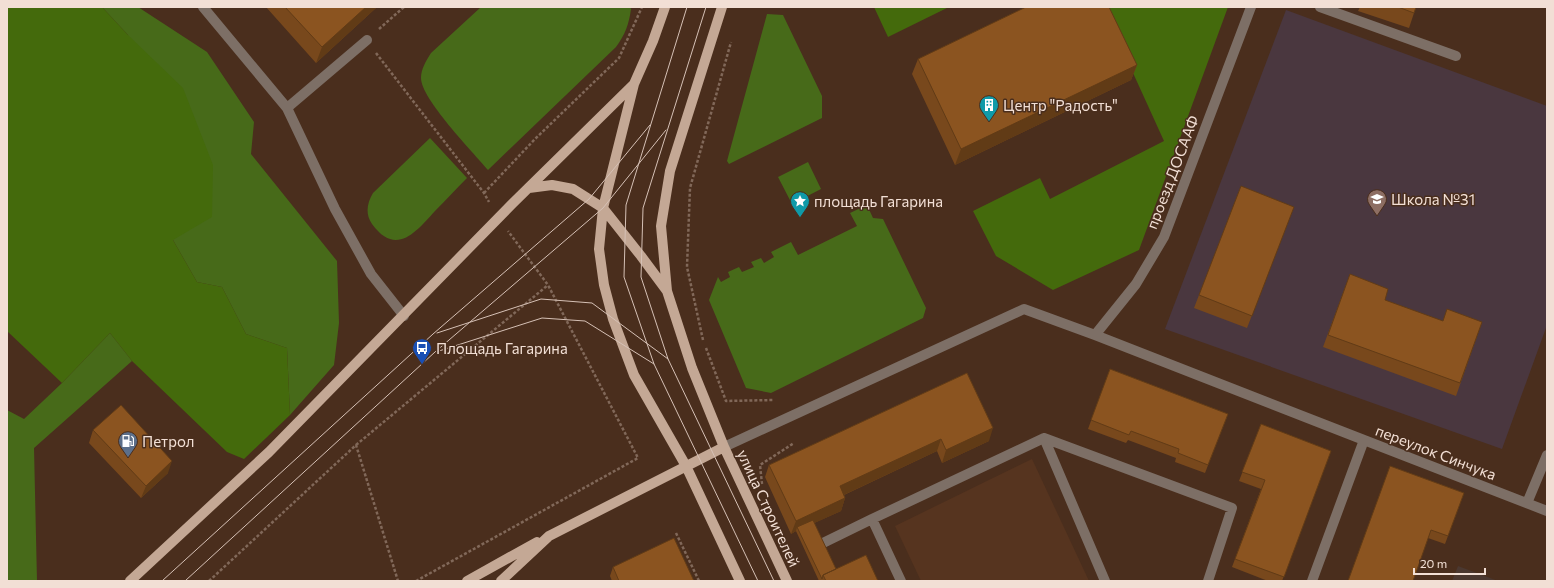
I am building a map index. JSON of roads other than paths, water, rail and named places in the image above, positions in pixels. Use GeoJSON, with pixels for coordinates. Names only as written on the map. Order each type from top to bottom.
{"type":"FeatureCollection","features":[{"type":"Feature","properties":{"kind":"main road"},"geometry":{"type":"LineString","coordinates":[[665,7],[653,41],[634,84],[603,208],[599,249],[604,285],[613,319],[634,375],[686,466],[740,581]]}},
{"type":"Feature","properties":{"kind":"main road"},"geometry":{"type":"LineString","coordinates":[[667,291],[661,226],[670,171],[722,7]]}},
{"type":"Feature","properties":{"kind":"main road"},"geometry":{"type":"LineString","coordinates":[[130,581],[269,452],[529,188],[634,84]]}},
{"type":"Feature","properties":{"kind":"main road"},"geometry":{"type":"LineString","coordinates":[[529,188],[552,185],[573,189],[603,208],[642,256],[667,291]]}},
{"type":"Feature","properties":{"kind":"main road","name":"улица Строителей"},"geometry":{"type":"LineString","coordinates":[[667,291],[692,368],[724,447],[787,581]]}},
{"type":"Feature","properties":{"kind":"main road"},"geometry":{"type":"LineString","coordinates":[[467,581],[549,536],[724,447]]}},
{"type":"Feature","properties":{"kind":"main road"},"geometry":{"type":"LineString","coordinates":[[501,581],[549,536]]}},
{"type":"Feature","properties":{"kind":"street"},"geometry":{"type":"LineString","coordinates":[[203,7],[287,108],[335,209],[371,274],[404,316]]}},
{"type":"Feature","properties":{"kind":"street","name":"проезд ДОСААФ"},"geometry":{"type":"LineString","coordinates":[[1095,335],[1136,284],[1164,237],[1251,7]]}},
{"type":"Feature","properties":{"kind":"street"},"geometry":{"type":"LineString","coordinates":[[1320,7],[1456,56]]}},
{"type":"Feature","properties":{"kind":"street"},"geometry":{"type":"LineString","coordinates":[[287,108],[367,40]]}},
{"type":"Feature","properties":{"kind":"street"},"geometry":{"type":"LineString","coordinates":[[724,447],[1024,309],[1095,335],[1364,440]]}},
{"type":"Feature","properties":{"kind":"street"},"geometry":{"type":"LineString","coordinates":[[1044,438],[1105,581]]}},
{"type":"Feature","properties":{"kind":"street"},"geometry":{"type":"LineString","coordinates":[[823,542],[1044,438],[1232,508],[1208,581]]}},
{"type":"Feature","properties":{"kind":"street","name":"переулок Синчука"},"geometry":{"type":"LineString","coordinates":[[1312,581],[1364,440],[1547,511]]}},
{"type":"Feature","properties":{"kind":"street"},"geometry":{"type":"LineString","coordinates":[[1527,503],[1547,455]]}},
{"type":"Feature","properties":{"kind":"street"},"geometry":{"type":"LineString","coordinates":[[872,519],[901,581]]}},
{"type":"Feature","properties":{"kind":"tram line"},"geometry":{"type":"LineString","coordinates":[[687,7],[626,205],[624,277],[654,364],[758,581]]}},
{"type":"Feature","properties":{"kind":"tram line"},"geometry":{"type":"LineString","coordinates":[[706,7],[643,208],[641,277],[668,359],[774,581]]}},
{"type":"Feature","properties":{"kind":"tram line"},"geometry":{"type":"LineString","coordinates":[[162,581],[433,334],[589,199],[650,125]]}},
{"type":"Feature","properties":{"kind":"tram line"},"geometry":{"type":"LineString","coordinates":[[185,581],[435,352],[603,208],[666,130]]}},
{"type":"Feature","properties":{"kind":"tram line"},"geometry":{"type":"LineString","coordinates":[[437,333],[541,299],[592,303],[668,359]]}},
{"type":"Feature","properties":{"kind":"tram line"},"geometry":{"type":"LineString","coordinates":[[439,351],[542,318],[585,321],[654,364]]}},
{"type":"Feature","properties":{"kind":"place","name":"Центр \"Радость\""},"geometry":{"type":"Point","coordinates":[989,122]}},
{"type":"Feature","properties":{"kind":"place","name":"Школа №31"},"geometry":{"type":"Point","coordinates":[1377,216]}},
{"type":"Feature","properties":{"kind":"place","name":"площадь Гагарина"},"geometry":{"type":"Point","coordinates":[800,218]}},
{"type":"Feature","properties":{"kind":"place","name":"Площадь Гагарина"},"geometry":{"type":"Point","coordinates":[422,365]}},
{"type":"Feature","properties":{"kind":"place","name":"Петрол"},"geometry":{"type":"Point","coordinates":[128,458]}}]}
